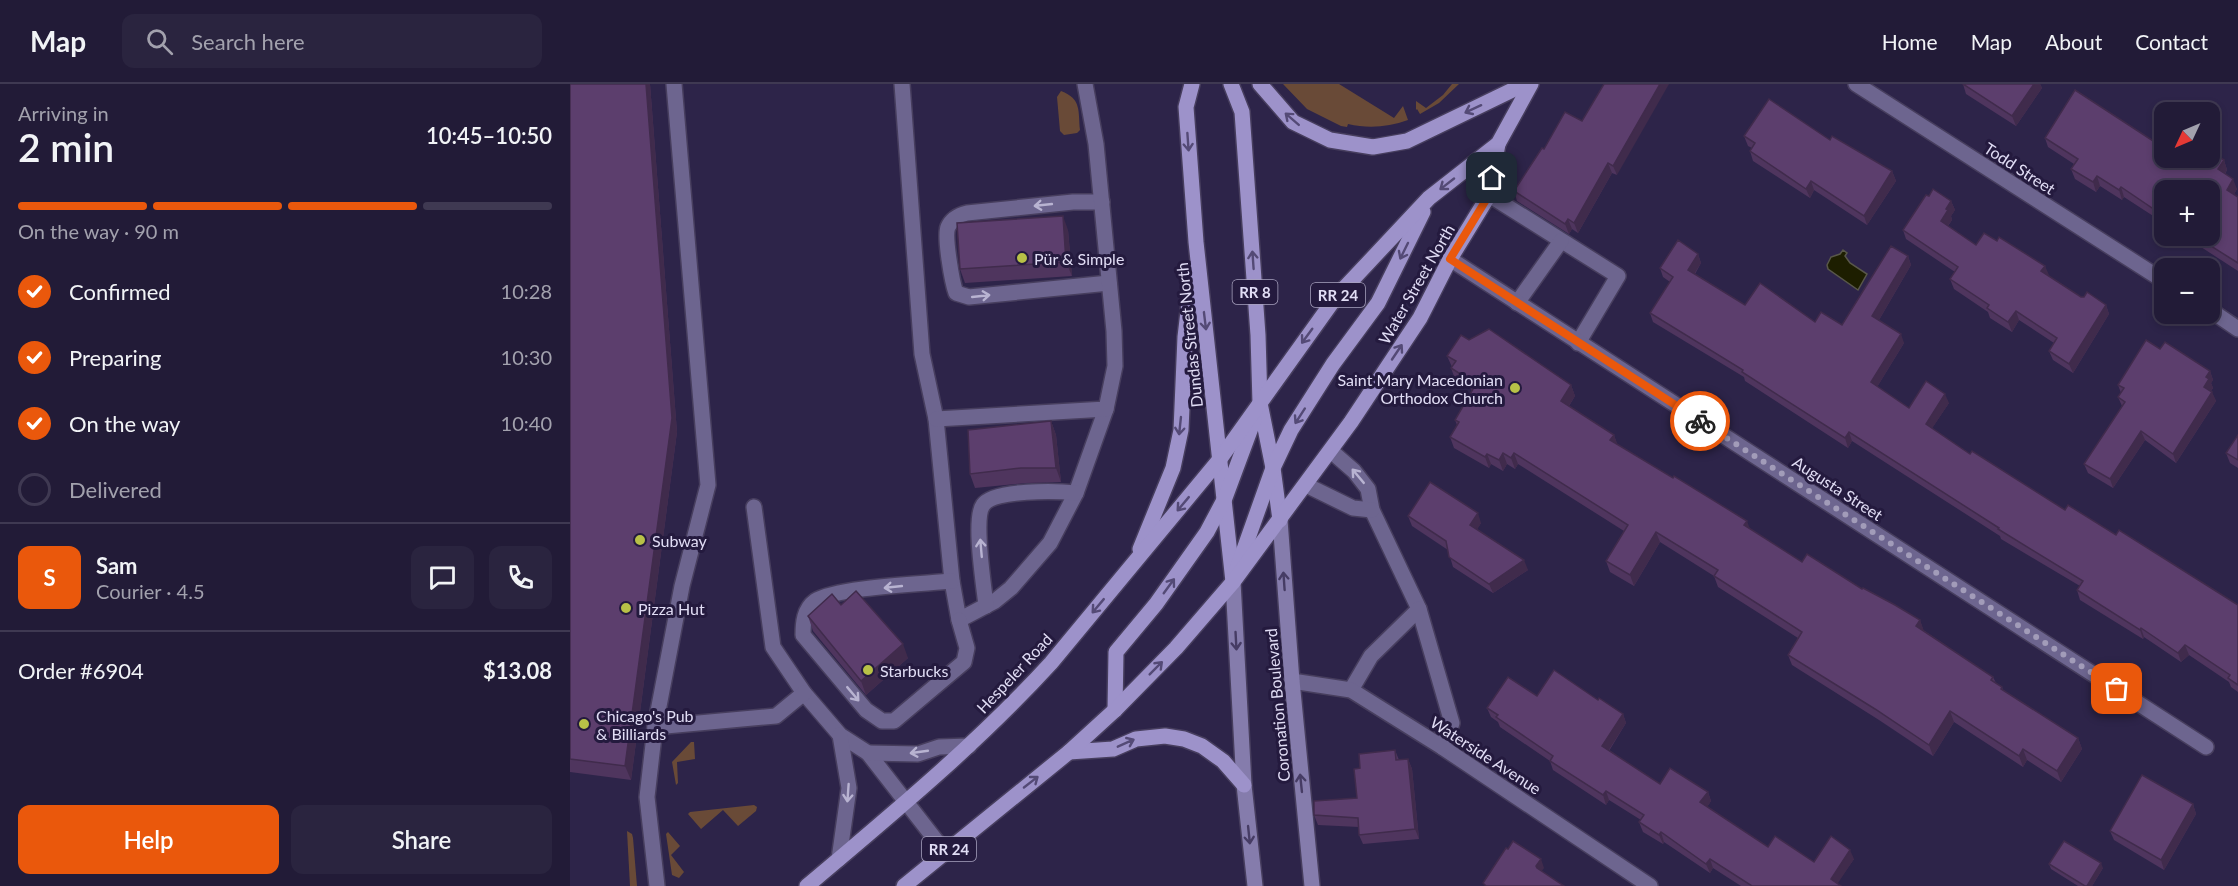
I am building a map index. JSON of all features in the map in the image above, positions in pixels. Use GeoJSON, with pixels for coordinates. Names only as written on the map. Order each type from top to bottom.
{"type":"FeatureCollection","features":[{"type":"Feature","properties":{"kind":"main road","name":"Dundas Street North"},"geometry":{"type":"LineString","coordinates":[[1191,84],[1186,107],[1196,242],[1233,582]]}},
{"type":"Feature","properties":{"kind":"main road","name":"RR 8"},"geometry":{"type":"LineString","coordinates":[[1230,84],[1242,112],[1258,335],[1260,403],[1273,468],[1280,520]]}},
{"type":"Feature","properties":{"kind":"main road"},"geometry":{"type":"LineString","coordinates":[[1260,84],[1293,122],[1330,140],[1373,147],[1407,141],[1525,84]]}},
{"type":"Feature","properties":{"kind":"main road","name":"Water Street North"},"geometry":{"type":"LineString","coordinates":[[1260,403],[1336,297],[1430,198],[1498,144],[1531,84]]}},
{"type":"Feature","properties":{"kind":"main road","name":"Water Street North"},"geometry":{"type":"LineString","coordinates":[[1280,520],[1331,451],[1420,318],[1450,259],[1489,195],[1498,144]]}},
{"type":"Feature","properties":{"kind":"main road"},"geometry":{"type":"LineString","coordinates":[[1255,886],[1244,785],[1233,582],[1254,517],[1291,430],[1333,364],[1378,303],[1430,198]]}},
{"type":"Feature","properties":{"kind":"main road"},"geometry":{"type":"LineString","coordinates":[[1136,562],[1173,468],[1181,430],[1185,337],[1196,242]]}},
{"type":"Feature","properties":{"kind":"main road"},"geometry":{"type":"LineString","coordinates":[[1115,710],[1116,652],[1156,604],[1208,532],[1244,452],[1260,403]]}},
{"type":"Feature","properties":{"kind":"main road","name":"RR 24"},"geometry":{"type":"LineString","coordinates":[[1221,459],[1260,403]]}},
{"type":"Feature","properties":{"kind":"main road","name":"Hespeler Road"},"geometry":{"type":"LineString","coordinates":[[807,886],[969,746],[1030,686],[1221,459]]}},
{"type":"Feature","properties":{"kind":"main road","name":"RR 24"},"geometry":{"type":"LineString","coordinates":[[904,886],[1069,752],[1115,710],[1185,639],[1233,582],[1280,520]]}},
{"type":"Feature","properties":{"kind":"main road","name":"Coronation Boulevard"},"geometry":{"type":"LineString","coordinates":[[1280,520],[1292,681],[1312,886]]}},
{"type":"Feature","properties":{"kind":"main road"},"geometry":{"type":"LineString","coordinates":[[1069,752],[1113,749],[1136,739],[1165,736],[1184,739],[1202,746],[1223,760],[1244,785]]}},
{"type":"Feature","properties":{"kind":"street"},"geometry":{"type":"LineString","coordinates":[[657,886],[647,797],[655,727],[682,586],[708,485],[674,84]]}},
{"type":"Feature","properties":{"kind":"street"},"geometry":{"type":"LineString","coordinates":[[902,84],[922,354],[936,419],[958,620],[968,648],[964,662],[910,709],[894,721],[882,722],[866,710],[803,634],[803,618],[813,602],[833,594],[952,581]]}},
{"type":"Feature","properties":{"kind":"street"},"geometry":{"type":"LineString","coordinates":[[958,620],[986,606],[1011,588],[1050,543],[1076,493],[1106,409],[1115,366],[1102,202],[1096,144],[1086,84]]}},
{"type":"Feature","properties":{"kind":"street","name":"Todd Street"},"geometry":{"type":"LineString","coordinates":[[1856,84],[2154,276]]}},
{"type":"Feature","properties":{"kind":"street"},"geometry":{"type":"LineString","coordinates":[[1489,195],[1618,276],[1578,343]]}},
{"type":"Feature","properties":{"kind":"street"},"geometry":{"type":"LineString","coordinates":[[1102,202],[1050,204],[956,216],[947,228],[951,281],[956,293],[969,297],[1109,283]]}},
{"type":"Feature","properties":{"kind":"street"},"geometry":{"type":"LineString","coordinates":[[1517,303],[1561,241]]}},
{"type":"Feature","properties":{"kind":"street","name":"Augusta Street"},"geometry":{"type":"LineString","coordinates":[[1450,259],[2206,747]]}},
{"type":"Feature","properties":{"kind":"street"},"geometry":{"type":"LineString","coordinates":[[2220,316],[2238,328]]}},
{"type":"Feature","properties":{"kind":"street"},"geometry":{"type":"LineString","coordinates":[[936,419],[1106,409]]}},
{"type":"Feature","properties":{"kind":"street"},"geometry":{"type":"LineString","coordinates":[[1331,451],[1354,471],[1368,489],[1372,510],[1419,609],[1452,723],[1442,747]]}},
{"type":"Feature","properties":{"kind":"street"},"geometry":{"type":"LineString","coordinates":[[1306,486],[1353,508],[1372,510]]}},
{"type":"Feature","properties":{"kind":"street"},"geometry":{"type":"LineString","coordinates":[[986,606],[978,519],[983,505],[993,497],[1051,490],[1076,493]]}},
{"type":"Feature","properties":{"kind":"street"},"geometry":{"type":"LineString","coordinates":[[754,507],[774,647],[804,693],[840,735],[868,753],[945,852]]}},
{"type":"Feature","properties":{"kind":"street"},"geometry":{"type":"LineString","coordinates":[[1351,690],[1371,656],[1419,609]]}},
{"type":"Feature","properties":{"kind":"street","name":"Waterside Avenue"},"geometry":{"type":"LineString","coordinates":[[1292,681],[1351,690],[1442,747],[1650,886]]}},
{"type":"Feature","properties":{"kind":"street"},"geometry":{"type":"LineString","coordinates":[[655,727],[776,716],[804,693]]}},
{"type":"Feature","properties":{"kind":"street"},"geometry":{"type":"LineString","coordinates":[[839,859],[849,788],[840,735]]}},
{"type":"Feature","properties":{"kind":"street"},"geometry":{"type":"LineString","coordinates":[[868,753],[918,754],[939,747],[969,746]]}},
{"type":"Feature","properties":{"kind":"shaded area"},"geometry":{"type":"Polygon","coordinates":[[[1283,84],[1339,84],[1394,118],[1403,106],[1408,120],[1378,126],[1348,124],[1347,127],[1341,126],[1307,109],[1283,84]]]}},
{"type":"Feature","properties":{"kind":"shaded area"},"geometry":{"type":"Polygon","coordinates":[[[1452,84],[1459,84],[1439,103],[1420,114],[1416,110],[1416,101],[1426,108],[1443,95],[1452,84]]]}},
{"type":"Feature","properties":{"kind":"shaded area"},"geometry":{"type":"Polygon","coordinates":[[[1061,91],[1073,98],[1078,106],[1080,130],[1077,133],[1064,135],[1060,131],[1057,97],[1061,91]]]}},
{"type":"Feature","properties":{"kind":"shaded area"},"geometry":{"type":"Polygon","coordinates":[[[1843,250],[1847,253],[1845,256],[1850,263],[1867,274],[1858,290],[1828,269],[1827,265],[1831,257],[1840,254],[1843,250]]]}},
{"type":"Feature","properties":{"kind":"shaded area"},"geometry":{"type":"Polygon","coordinates":[[[691,742],[694,742],[695,759],[677,762],[678,783],[676,785],[672,762],[691,742]]]}},
{"type":"Feature","properties":{"kind":"shaded area"},"geometry":{"type":"Polygon","coordinates":[[[754,805],[757,807],[756,811],[738,826],[723,810],[701,829],[688,814],[690,812],[754,805]]]}},
{"type":"Feature","properties":{"kind":"shaded area"},"geometry":{"type":"Polygon","coordinates":[[[627,831],[632,834],[633,838],[637,886],[630,886],[627,831]]]}},
{"type":"Feature","properties":{"kind":"shaded area"},"geometry":{"type":"Polygon","coordinates":[[[668,832],[680,846],[671,855],[684,872],[679,878],[672,875],[666,834],[668,832]]]}},
{"type":"Feature","properties":{"kind":"building"},"geometry":{"type":"Polygon","coordinates":[[[570,84],[646,84],[672,418],[625,766],[570,759],[570,84]]]}},
{"type":"Feature","properties":{"kind":"building"},"geometry":{"type":"Polygon","coordinates":[[[1604,84],[1660,84],[1613,166],[1608,163],[1574,223],[1568,219],[1565,224],[1514,191],[1542,148],[1544,149],[1565,112],[1582,121],[1604,84]]]}},
{"type":"Feature","properties":{"kind":"building"},"geometry":{"type":"Polygon","coordinates":[[[1963,84],[2034,84],[2012,116],[1963,84]]]}},
{"type":"Feature","properties":{"kind":"building"},"geometry":{"type":"Polygon","coordinates":[[[2075,90],[2154,141],[2154,168],[2219,168],[2233,179],[2227,190],[2238,197],[2238,263],[2211,246],[2220,246],[2220,180],[2154,180],[2154,209],[2121,187],[2119,190],[2097,176],[2093,182],[2071,169],[2078,159],[2045,138],[2075,90]]]}},
{"type":"Feature","properties":{"kind":"building"},"geometry":{"type":"Polygon","coordinates":[[[1769,99],[1830,140],[1832,136],[1892,171],[1864,216],[1811,181],[1806,189],[1750,151],[1755,143],[1744,136],[1769,99]]]}},
{"type":"Feature","properties":{"kind":"building"},"geometry":{"type":"Polygon","coordinates":[[[1933,189],[1951,201],[1941,221],[1976,245],[1984,233],[1997,241],[1999,237],[2045,266],[2041,271],[2081,297],[2084,297],[2087,292],[2106,305],[2069,364],[2049,351],[2057,338],[2016,311],[2008,322],[1987,308],[1989,305],[1950,279],[1958,267],[1903,230],[1926,195],[1929,196],[1933,189]]]}},
{"type":"Feature","properties":{"kind":"building"},"geometry":{"type":"Polygon","coordinates":[[[1063,216],[1066,262],[960,269],[957,223],[1063,216]]]}},
{"type":"Feature","properties":{"kind":"building"},"geometry":{"type":"Polygon","coordinates":[[[1678,240],[1698,254],[1688,270],[1745,305],[1760,283],[1815,322],[1821,312],[1842,325],[1891,246],[1908,256],[1872,316],[1901,334],[1871,382],[1909,408],[1926,381],[1945,394],[1926,424],[1970,454],[1972,451],[2065,510],[2068,505],[2116,535],[2119,530],[2238,605],[2238,685],[2228,678],[2230,675],[2185,645],[2178,653],[2141,628],[2140,630],[2077,590],[2083,581],[1849,432],[1845,438],[1742,372],[1743,370],[1650,313],[1673,277],[1660,268],[1678,240]]]}},
{"type":"Feature","properties":{"kind":"building"},"geometry":{"type":"Polygon","coordinates":[[[1489,329],[1571,385],[1561,401],[1614,435],[1610,440],[1747,521],[1744,525],[1802,562],[1807,554],[1862,589],[1920,620],[1916,626],[1993,677],[1991,680],[2002,687],[2001,689],[2078,738],[2057,771],[2023,749],[2019,756],[1950,711],[1929,745],[1788,655],[1802,632],[1714,576],[1718,570],[1656,532],[1630,575],[1606,561],[1628,525],[1514,453],[1511,458],[1503,453],[1499,460],[1487,454],[1485,457],[1450,437],[1459,422],[1455,420],[1476,384],[1451,368],[1456,361],[1447,356],[1461,335],[1469,340],[1489,329]]]}},
{"type":"Feature","properties":{"kind":"building"},"geometry":{"type":"Polygon","coordinates":[[[2146,340],[2160,349],[2165,342],[2210,371],[2206,377],[2209,379],[2204,387],[2212,392],[2173,454],[2141,431],[2110,479],[2084,464],[2125,402],[2118,397],[2124,388],[2118,385],[2146,340]]]}},
{"type":"Feature","properties":{"kind":"building"},"geometry":{"type":"Polygon","coordinates":[[[1051,421],[1056,468],[1021,468],[970,474],[968,430],[1051,421]]]}},
{"type":"Feature","properties":{"kind":"building"},"geometry":{"type":"Polygon","coordinates":[[[2238,435],[2238,460],[2226,453],[2238,435]]]}},
{"type":"Feature","properties":{"kind":"building"},"geometry":{"type":"Polygon","coordinates":[[[1430,482],[1478,513],[1470,525],[1524,560],[1489,584],[1449,557],[1446,541],[1408,516],[1430,482]]]}},
{"type":"Feature","properties":{"kind":"building"},"geometry":{"type":"Polygon","coordinates":[[[856,591],[903,644],[861,681],[808,616],[832,594],[841,605],[856,591]]]}},
{"type":"Feature","properties":{"kind":"building"},"geometry":{"type":"Polygon","coordinates":[[[1554,670],[1623,714],[1602,746],[1660,784],[1670,768],[1708,792],[1700,802],[1768,847],[1775,836],[1814,862],[1831,836],[1850,850],[1831,879],[1841,886],[1752,886],[1710,859],[1706,864],[1661,832],[1659,835],[1639,822],[1644,815],[1606,791],[1603,795],[1550,761],[1553,756],[1496,717],[1498,715],[1487,708],[1508,677],[1537,696],[1554,670]]]}},
{"type":"Feature","properties":{"kind":"building"},"geometry":{"type":"Polygon","coordinates":[[[1395,750],[1396,760],[1408,759],[1415,829],[1359,835],[1358,818],[1314,815],[1314,801],[1357,798],[1354,769],[1360,768],[1359,754],[1395,750]]]}},
{"type":"Feature","properties":{"kind":"building"},"geometry":{"type":"Polygon","coordinates":[[[2142,775],[2193,804],[2161,860],[2110,831],[2142,775]]]}},
{"type":"Feature","properties":{"kind":"building"},"geometry":{"type":"Polygon","coordinates":[[[1513,841],[1541,859],[1537,868],[1564,886],[1486,886],[1483,883],[1513,841]]]}},
{"type":"Feature","properties":{"kind":"building"},"geometry":{"type":"Polygon","coordinates":[[[2064,841],[2101,863],[2087,886],[2049,864],[2064,841]]]}},
{"type":"Feature","properties":{"kind":"way so far"},"geometry":{"type":"LineString","coordinates":[[1700,421],[2117,689]]}},
{"type":"Feature","properties":{"kind":"place","name":"Pür & Simple"},"geometry":{"type":"Point","coordinates":[1022,258]}},
{"type":"Feature","properties":{"kind":"place","name":"Saint Mary Macedonian Orthodox Church"},"geometry":{"type":"Point","coordinates":[1515,388]}},
{"type":"Feature","properties":{"kind":"place","name":"Subway"},"geometry":{"type":"Point","coordinates":[640,540]}},
{"type":"Feature","properties":{"kind":"place","name":"Pizza Hut"},"geometry":{"type":"Point","coordinates":[626,608]}},
{"type":"Feature","properties":{"kind":"place","name":"Starbucks"},"geometry":{"type":"Point","coordinates":[868,670]}},
{"type":"Feature","properties":{"kind":"place","name":"Chicago's Pub & Billiards"},"geometry":{"type":"Point","coordinates":[584,724]}},
{"type":"Feature","properties":{"kind":"route"},"geometry":{"type":"LineString","coordinates":[[1492,178],[1489,195],[1450,259],[1700,421]]}}]}
